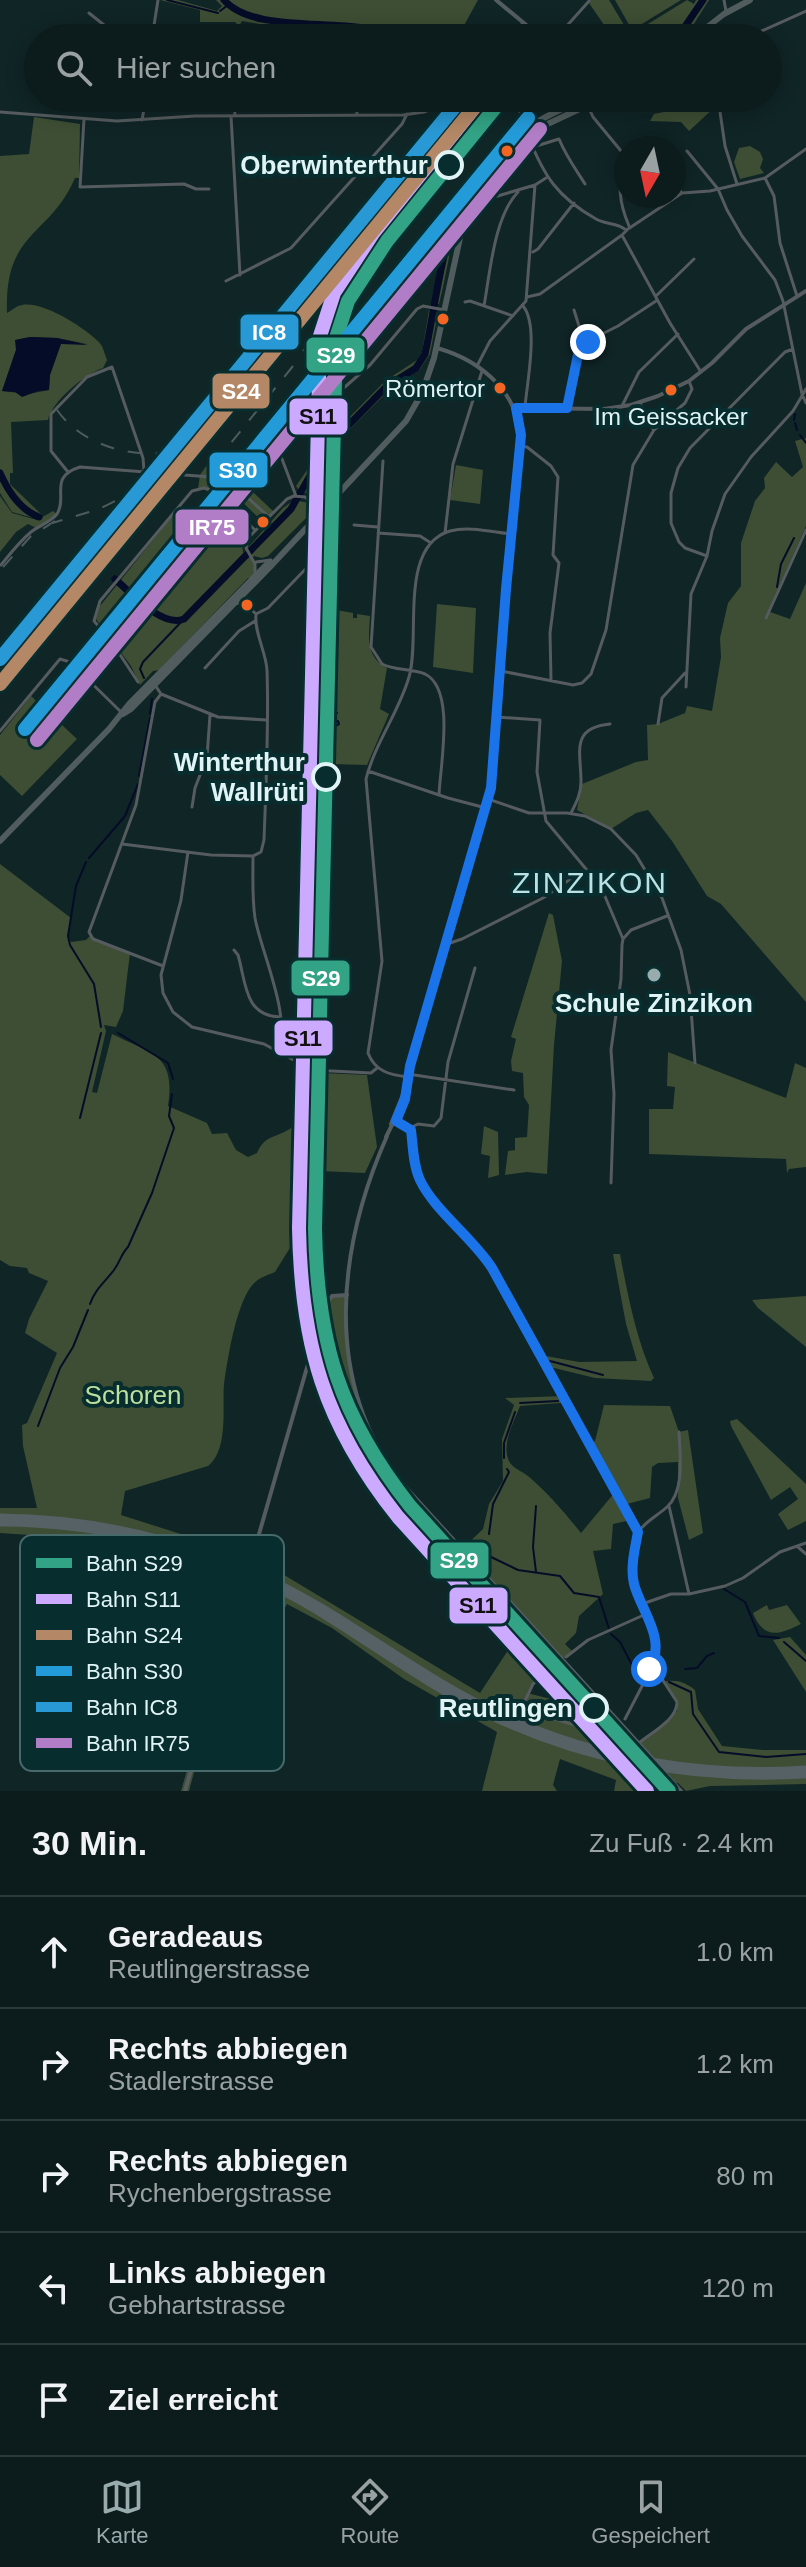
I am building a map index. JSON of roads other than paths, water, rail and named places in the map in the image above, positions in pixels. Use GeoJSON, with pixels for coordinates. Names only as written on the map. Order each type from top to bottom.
{"type":"FeatureCollection","features":[{"type":"Feature","properties":{"kind":"highway"},"geometry":{"type":"LineString","coordinates":[[0,1520],[118,1535]]}},
{"type":"Feature","properties":{"kind":"highway"},"geometry":{"type":"LineString","coordinates":[[284,1588],[313,1602],[456,1692],[505,1717],[557,1737],[613,1754],[678,1765],[806,1772]]}},
{"type":"Feature","properties":{"kind":"main road"},"geometry":{"type":"LineString","coordinates":[[496,0],[523,23]]}},
{"type":"Feature","properties":{"kind":"main road"},"geometry":{"type":"LineString","coordinates":[[711,24],[750,0]]}},
{"type":"Feature","properties":{"kind":"main road"},"geometry":{"type":"LineString","coordinates":[[123,714],[129,704],[398,432],[422,393],[437,348],[442,309],[468,209],[515,140],[566,112]]}},
{"type":"Feature","properties":{"kind":"main road"},"geometry":{"type":"LineString","coordinates":[[437,348],[477,366],[496,383],[516,408],[520,446],[488,799],[407,1086],[361,1202],[347,1295],[346,1345],[352,1382],[367,1425],[386,1461],[411,1493],[681,1791]]}},
{"type":"Feature","properties":{"kind":"main road"},"geometry":{"type":"LineString","coordinates":[[0,841],[234,604],[274,558]]}},
{"type":"Feature","properties":{"kind":"street"},"geometry":{"type":"LineString","coordinates":[[153,24],[158,0]]}},
{"type":"Feature","properties":{"kind":"street"},"geometry":{"type":"LineString","coordinates":[[569,24],[590,0]]}},
{"type":"Feature","properties":{"kind":"street"},"geometry":{"type":"LineString","coordinates":[[724,0],[727,12]]}},
{"type":"Feature","properties":{"kind":"street"},"geometry":{"type":"LineString","coordinates":[[777,24],[806,11]]}},
{"type":"Feature","properties":{"kind":"street"},"geometry":{"type":"LineString","coordinates":[[89,13],[103,24]]}},
{"type":"Feature","properties":{"kind":"street"},"geometry":{"type":"LineString","coordinates":[[0,112],[142,120],[424,112]]}},
{"type":"Feature","properties":{"kind":"street"},"geometry":{"type":"LineString","coordinates":[[142,120],[143,112]]}},
{"type":"Feature","properties":{"kind":"street"},"geometry":{"type":"LineString","coordinates":[[233,112],[240,275]]}},
{"type":"Feature","properties":{"kind":"street"},"geometry":{"type":"LineString","coordinates":[[520,112],[546,178],[598,220],[628,229]]}},
{"type":"Feature","properties":{"kind":"street"},"geometry":{"type":"LineString","coordinates":[[591,112],[614,144]]}},
{"type":"Feature","properties":{"kind":"street"},"geometry":{"type":"LineString","coordinates":[[720,112],[725,146],[737,185]]}},
{"type":"Feature","properties":{"kind":"street"},"geometry":{"type":"LineString","coordinates":[[226,281],[291,248],[402,124],[407,114]]}},
{"type":"Feature","properties":{"kind":"street"},"geometry":{"type":"LineString","coordinates":[[84,119],[80,187],[184,184],[196,189],[209,189]]}},
{"type":"Feature","properties":{"kind":"street"},"geometry":{"type":"LineString","coordinates":[[533,147],[559,139],[570,164],[585,184]]}},
{"type":"Feature","properties":{"kind":"street"},"geometry":{"type":"LineString","coordinates":[[686,193],[765,178],[806,149]]}},
{"type":"Feature","properties":{"kind":"street"},"geometry":{"type":"LineString","coordinates":[[687,151],[718,189],[742,236],[775,280],[806,403]]}},
{"type":"Feature","properties":{"kind":"street"},"geometry":{"type":"LineString","coordinates":[[477,202],[518,192],[546,178]]}},
{"type":"Feature","properties":{"kind":"street"},"geometry":{"type":"LineString","coordinates":[[765,178],[774,196],[780,243],[797,296]]}},
{"type":"Feature","properties":{"kind":"street"},"geometry":{"type":"LineString","coordinates":[[477,366],[490,341],[523,306],[527,297],[535,185]]}},
{"type":"Feature","properties":{"kind":"street"},"geometry":{"type":"LineString","coordinates":[[484,306],[499,233],[510,202],[518,192]]}},
{"type":"Feature","properties":{"kind":"street"},"geometry":{"type":"LineString","coordinates":[[531,251],[538,249],[574,203]]}},
{"type":"Feature","properties":{"kind":"street"},"geometry":{"type":"LineString","coordinates":[[622,208],[628,229]]}},
{"type":"Feature","properties":{"kind":"street"},"geometry":{"type":"LineString","coordinates":[[527,297],[538,295],[660,208]]}},
{"type":"Feature","properties":{"kind":"street"},"geometry":{"type":"LineString","coordinates":[[622,235],[701,372]]}},
{"type":"Feature","properties":{"kind":"street"},"geometry":{"type":"LineString","coordinates":[[580,345],[615,327],[656,298],[694,259]]}},
{"type":"Feature","properties":{"kind":"street"},"geometry":{"type":"LineString","coordinates":[[516,408],[622,406],[640,402],[689,381],[746,329],[806,291]]}},
{"type":"Feature","properties":{"kind":"street"},"geometry":{"type":"LineString","coordinates":[[465,302],[513,316]]}},
{"type":"Feature","properties":{"kind":"street"},"geometry":{"type":"LineString","coordinates":[[523,306],[528,314],[530,339],[525,407]]}},
{"type":"Feature","properties":{"kind":"street"},"geometry":{"type":"LineString","coordinates":[[342,410],[338,393],[370,365],[417,309],[442,309]]}},
{"type":"Feature","properties":{"kind":"street"},"geometry":{"type":"LineString","coordinates":[[567,408],[580,345],[574,310]]}},
{"type":"Feature","properties":{"kind":"street"},"geometry":{"type":"LineString","coordinates":[[622,406],[639,372],[678,334]]}},
{"type":"Feature","properties":{"kind":"street"},"geometry":{"type":"LineString","coordinates":[[707,556],[685,548],[671,523],[671,493],[678,468],[690,448],[785,352],[793,349]]}},
{"type":"Feature","properties":{"kind":"street"},"geometry":{"type":"LineString","coordinates":[[68,472],[51,451],[51,414],[87,377],[112,367],[144,468]]}},
{"type":"Feature","properties":{"kind":"street"},"geometry":{"type":"LineString","coordinates":[[445,533],[453,464],[482,371]]}},
{"type":"Feature","properties":{"kind":"street"},"geometry":{"type":"LineString","coordinates":[[798,373],[804,372]]}},
{"type":"Feature","properties":{"kind":"street"},"geometry":{"type":"LineString","coordinates":[[500,671],[575,685],[591,674],[606,630],[633,465],[654,430],[687,400],[692,389],[689,381]]}},
{"type":"Feature","properties":{"kind":"street"},"geometry":{"type":"LineString","coordinates":[[686,687],[691,594],[707,556],[721,504],[733,479],[793,411],[806,389]]}},
{"type":"Feature","properties":{"kind":"street"},"geometry":{"type":"LineString","coordinates":[[640,402],[645,419],[654,430]]}},
{"type":"Feature","properties":{"kind":"street"},"geometry":{"type":"LineString","coordinates":[[256,614],[271,606],[317,557],[321,548],[323,521],[317,506],[299,497],[279,451],[282,444],[301,427]]}},
{"type":"Feature","properties":{"kind":"street"},"geometry":{"type":"LineString","coordinates":[[520,446],[527,447],[551,466],[558,477],[553,555],[559,563],[550,625],[551,680]]}},
{"type":"Feature","properties":{"kind":"street"},"geometry":{"type":"LineString","coordinates":[[383,461],[371,647],[384,665],[431,678],[443,702],[439,795]]}},
{"type":"Feature","properties":{"kind":"street"},"geometry":{"type":"LineString","coordinates":[[1,565],[30,533],[57,513],[60,485],[68,472],[82,466],[144,468],[209,476],[237,488],[269,517]]}},
{"type":"Feature","properties":{"kind":"street"},"geometry":{"type":"LineString","coordinates":[[138,682],[94,621],[99,603],[196,489],[206,488],[217,493],[255,530]]}},
{"type":"Feature","properties":{"kind":"street"},"geometry":{"type":"LineString","coordinates":[[252,578],[256,569],[247,550],[247,539],[285,501],[299,497]]}},
{"type":"Feature","properties":{"kind":"street"},"geometry":{"type":"LineString","coordinates":[[354,525],[378,527]]}},
{"type":"Feature","properties":{"kind":"street"},"geometry":{"type":"LineString","coordinates":[[511,534],[465,530],[445,533],[431,543],[418,567],[410,670],[368,771],[366,787],[382,961],[367,1048],[377,1068],[388,1074],[445,1078],[514,1090]]}},
{"type":"Feature","properties":{"kind":"street"},"geometry":{"type":"LineString","coordinates":[[766,618],[806,530]]}},
{"type":"Feature","properties":{"kind":"street"},"geometry":{"type":"LineString","coordinates":[[378,533],[420,536],[431,543]]}},
{"type":"Feature","properties":{"kind":"street"},"geometry":{"type":"LineString","coordinates":[[251,558],[264,563],[274,558]]}},
{"type":"Feature","properties":{"kind":"street"},"geometry":{"type":"LineString","coordinates":[[247,590],[247,605]]}},
{"type":"Feature","properties":{"kind":"street"},"geometry":{"type":"LineString","coordinates":[[234,604],[247,605],[256,614]]}},
{"type":"Feature","properties":{"kind":"street"},"geometry":{"type":"LineString","coordinates":[[122,844],[253,856],[261,852],[264,843],[266,664],[256,614]]}},
{"type":"Feature","properties":{"kind":"street"},"geometry":{"type":"LineString","coordinates":[[205,668],[237,633],[255,621]]}},
{"type":"Feature","properties":{"kind":"street"},"geometry":{"type":"LineString","coordinates":[[318,828],[322,633]]}},
{"type":"Feature","properties":{"kind":"street"},"geometry":{"type":"LineString","coordinates":[[0,731],[60,659],[70,662],[123,714]]}},
{"type":"Feature","properties":{"kind":"street"},"geometry":{"type":"LineString","coordinates":[[658,724],[662,698],[686,673]]}},
{"type":"Feature","properties":{"kind":"street"},"geometry":{"type":"LineString","coordinates":[[155,685],[161,694],[210,715],[266,720]]}},
{"type":"Feature","properties":{"kind":"street"},"geometry":{"type":"LineString","coordinates":[[161,694],[155,704],[138,798],[90,936],[163,966]]}},
{"type":"Feature","properties":{"kind":"street"},"geometry":{"type":"LineString","coordinates":[[192,807],[195,788],[207,757],[210,715]]}},
{"type":"Feature","properties":{"kind":"street"},"geometry":{"type":"LineString","coordinates":[[497,717],[540,720],[537,772],[543,814],[589,871],[612,908],[623,939],[611,1050],[614,1094],[611,1183]]}},
{"type":"Feature","properties":{"kind":"street"},"geometry":{"type":"LineString","coordinates":[[571,813],[582,784],[579,761],[584,735],[593,726],[610,724]]}},
{"type":"Feature","properties":{"kind":"street"},"geometry":{"type":"LineString","coordinates":[[265,766],[320,766]]}},
{"type":"Feature","properties":{"kind":"street"},"geometry":{"type":"LineString","coordinates":[[368,771],[486,808]]}},
{"type":"Feature","properties":{"kind":"street"},"geometry":{"type":"LineString","coordinates":[[488,799],[529,813],[571,813],[599,822],[624,841],[648,871],[680,946],[689,987],[695,1063]]}},
{"type":"Feature","properties":{"kind":"street"},"geometry":{"type":"LineString","coordinates":[[188,852],[180,908],[161,981],[172,1010],[185,1023],[201,1030],[248,1039],[316,1071],[371,1073],[377,1068]]}},
{"type":"Feature","properties":{"kind":"street"},"geometry":{"type":"LineString","coordinates":[[253,856],[255,915],[280,1017],[280,1045],[277,1051]]}},
{"type":"Feature","properties":{"kind":"street"},"geometry":{"type":"LineString","coordinates":[[447,944],[543,898],[575,876],[589,871]]}},
{"type":"Feature","properties":{"kind":"street"},"geometry":{"type":"LineString","coordinates":[[623,939],[631,930],[667,916]]}},
{"type":"Feature","properties":{"kind":"street"},"geometry":{"type":"LineString","coordinates":[[234,950],[251,1004],[263,1015],[280,1017]]}},
{"type":"Feature","properties":{"kind":"street"},"geometry":{"type":"LineString","coordinates":[[410,1128],[418,1124],[438,1124],[441,1118],[445,1078],[475,968]]}},
{"type":"Feature","properties":{"kind":"street"},"geometry":{"type":"LineString","coordinates":[[395,1120],[410,1128]]}},
{"type":"Feature","properties":{"kind":"street"},"geometry":{"type":"LineString","coordinates":[[410,1128],[416,1167],[424,1187],[481,1251],[492,1268],[638,1532]]}},
{"type":"Feature","properties":{"kind":"street"},"geometry":{"type":"LineString","coordinates":[[259,1535],[325,1305],[332,1296],[347,1295]]}},
{"type":"Feature","properties":{"kind":"street"},"geometry":{"type":"LineString","coordinates":[[625,1719],[653,1665],[655,1639],[633,1579],[638,1532],[647,1521],[669,1506],[678,1494],[679,1432]]}},
{"type":"Feature","properties":{"kind":"street"},"geometry":{"type":"LineString","coordinates":[[669,1506],[689,1594]]}},
{"type":"Feature","properties":{"kind":"street"},"geometry":{"type":"LineString","coordinates":[[642,1604],[667,1595],[689,1594],[735,1582],[768,1558],[806,1543]]}},
{"type":"Feature","properties":{"kind":"street"},"geometry":{"type":"LineString","coordinates":[[798,1547],[806,1554]]}},
{"type":"Feature","properties":{"kind":"street"},"geometry":{"type":"LineString","coordinates":[[566,1657],[588,1640],[646,1614]]}},
{"type":"Feature","properties":{"kind":"street"},"geometry":{"type":"LineString","coordinates":[[639,1743],[674,1714],[678,1706],[653,1665]]}},
{"type":"Feature","properties":{"kind":"street"},"geometry":{"type":"LineString","coordinates":[[551,1669],[533,1684],[521,1709],[587,1727],[614,1744],[651,1790]]}},
{"type":"Feature","properties":{"kind":"street"},"geometry":{"type":"LineString","coordinates":[[185,1791],[191,1771]]}},
{"type":"Feature","properties":{"kind":"water"},"geometry":{"type":"Polygon","coordinates":[[[57,338],[88,345],[61,344],[50,375],[49,390],[22,397],[15,392],[2,391],[16,350],[15,340],[57,338]]]}},
{"type":"Feature","properties":{"kind":"waterway"},"geometry":{"type":"LineString","coordinates":[[167,0],[218,13]]}},
{"type":"Feature","properties":{"kind":"waterway"},"geometry":{"type":"LineString","coordinates":[[224,0],[239,11],[258,18],[312,24]]}},
{"type":"Feature","properties":{"kind":"waterway"},"geometry":{"type":"LineString","coordinates":[[687,24],[703,0]]}},
{"type":"Feature","properties":{"kind":"waterway"},"geometry":{"type":"LineString","coordinates":[[220,11],[228,5]]}},
{"type":"Feature","properties":{"kind":"waterway"},"geometry":{"type":"LineString","coordinates":[[115,579],[157,614],[166,619],[184,619],[291,509],[326,448],[387,386],[416,368],[425,354],[453,223],[475,175],[491,153]]}},
{"type":"Feature","properties":{"kind":"waterway"},"geometry":{"type":"LineString","coordinates":[[794,420],[795,414]]}},
{"type":"Feature","properties":{"kind":"waterway"},"geometry":{"type":"LineString","coordinates":[[795,423],[797,430]]}},
{"type":"Feature","properties":{"kind":"waterway"},"geometry":{"type":"LineString","coordinates":[[800,435],[806,443]]}},
{"type":"Feature","properties":{"kind":"waterway"},"geometry":{"type":"LineString","coordinates":[[0,473],[15,499],[39,517]]}},
{"type":"Feature","properties":{"kind":"waterway"},"geometry":{"type":"LineString","coordinates":[[777,587],[781,564],[794,538]]}},
{"type":"Feature","properties":{"kind":"waterway"},"geometry":{"type":"LineString","coordinates":[[144,678],[140,669],[143,662],[184,619]]}},
{"type":"Feature","properties":{"kind":"waterway"},"geometry":{"type":"LineString","coordinates":[[150,714],[152,699]]}},
{"type":"Feature","properties":{"kind":"waterway"},"geometry":{"type":"LineString","coordinates":[[337,713],[333,715],[333,716],[332,716],[332,719],[333,719],[334,719],[335,719],[337,720],[336,723],[333,721],[333,720],[334,719],[334,716],[332,715],[331,718],[336,726],[338,721]]}},
{"type":"Feature","properties":{"kind":"waterway"},"geometry":{"type":"LineString","coordinates":[[139,776],[150,718]]}},
{"type":"Feature","properties":{"kind":"waterway"},"geometry":{"type":"LineString","coordinates":[[89,858],[125,816],[138,784]]}},
{"type":"Feature","properties":{"kind":"waterway"},"geometry":{"type":"LineString","coordinates":[[86,862],[76,886],[68,936],[70,945],[94,984],[101,1027]]}},
{"type":"Feature","properties":{"kind":"waterway"},"geometry":{"type":"LineString","coordinates":[[80,1118],[101,1033]]}},
{"type":"Feature","properties":{"kind":"waterway"},"geometry":{"type":"LineString","coordinates":[[118,1033],[168,1063],[173,1079]]}},
{"type":"Feature","properties":{"kind":"waterway"},"geometry":{"type":"LineString","coordinates":[[90,1304],[128,1247],[152,1193],[174,1128],[169,1116],[172,1094]]}},
{"type":"Feature","properties":{"kind":"waterway"},"geometry":{"type":"LineString","coordinates":[[38,1426],[60,1368],[73,1347],[88,1310]]}},
{"type":"Feature","properties":{"kind":"waterway"},"geometry":{"type":"LineString","coordinates":[[550,1361],[603,1375]]}},
{"type":"Feature","properties":{"kind":"waterway"},"geometry":{"type":"LineString","coordinates":[[520,1403],[558,1401]]}},
{"type":"Feature","properties":{"kind":"waterway"},"geometry":{"type":"LineString","coordinates":[[504,1458],[504,1443],[515,1412]]}},
{"type":"Feature","properties":{"kind":"waterway"},"geometry":{"type":"LineString","coordinates":[[489,1534],[493,1504],[509,1472],[507,1469]]}},
{"type":"Feature","properties":{"kind":"waterway"},"geometry":{"type":"LineString","coordinates":[[536,1506],[533,1547],[536,1572]]}},
{"type":"Feature","properties":{"kind":"waterway"},"geometry":{"type":"LineString","coordinates":[[487,1555],[518,1570],[560,1576],[574,1593],[599,1597],[609,1629]]}},
{"type":"Feature","properties":{"kind":"waterway"},"geometry":{"type":"LineString","coordinates":[[724,1589],[745,1602],[759,1636],[779,1638]]}},
{"type":"Feature","properties":{"kind":"waterway"},"geometry":{"type":"LineString","coordinates":[[611,1634],[620,1642],[632,1665]]}},
{"type":"Feature","properties":{"kind":"waterway"},"geometry":{"type":"LineString","coordinates":[[784,1642],[806,1661]]}},
{"type":"Feature","properties":{"kind":"waterway"},"geometry":{"type":"LineString","coordinates":[[685,1669],[697,1668],[714,1653]]}},
{"type":"Feature","properties":{"kind":"waterway"},"geometry":{"type":"LineString","coordinates":[[649,1675],[659,1679]]}},
{"type":"Feature","properties":{"kind":"waterway"},"geometry":{"type":"LineString","coordinates":[[669,1682],[691,1692],[693,1714],[719,1752],[766,1757],[806,1754]]}},
{"type":"Feature","properties":{"kind":"tunnel"},"geometry":{"type":"LineString","coordinates":[[551,1669],[563,1659]]}},
{"type":"Feature","properties":{"kind":"railway"},"geometry":{"type":"LineString","coordinates":[[391,203],[430,168],[481,112]]}},
{"type":"Feature","properties":{"kind":"railway"},"geometry":{"type":"LineString","coordinates":[[303,351],[345,293]]}},
{"type":"Feature","properties":{"kind":"railway"},"geometry":{"type":"LineString","coordinates":[[214,464],[293,366]]}},
{"type":"Feature","properties":{"kind":"railway"},"geometry":{"type":"LineString","coordinates":[[57,410],[81,433],[113,448],[147,454],[181,450]]}},
{"type":"Feature","properties":{"kind":"railway"},"geometry":{"type":"LineString","coordinates":[[49,524],[99,509],[133,492],[176,456],[213,434],[233,415]]}},
{"type":"Feature","properties":{"kind":"railway"},"geometry":{"type":"LineString","coordinates":[[3,567],[31,536],[57,520]]}},
{"type":"Feature","properties":{"kind":"rail line","name":"IC8"},"geometry":{"type":"LineString","coordinates":[[0,659],[450,112]]}},
{"type":"Feature","properties":{"kind":"rail line","name":"S24"},"geometry":{"type":"LineString","coordinates":[[0,684],[470,112]]}},
{"type":"Feature","properties":{"kind":"rail line","name":"S11"},"geometry":{"type":"LineString","coordinates":[[471,112],[374,232],[334,293],[320,336],[299,1228],[305,1309],[322,1382],[335,1416],[373,1483],[398,1517],[647,1791]]}},
{"type":"Feature","properties":{"kind":"rail line","name":"S29"},"geometry":{"type":"LineString","coordinates":[[492,112],[387,241],[348,301],[336,338],[315,1228],[321,1307],[327,1342],[349,1409],[386,1473],[410,1506],[669,1791]]}},
{"type":"Feature","properties":{"kind":"rail line","name":"S30"},"geometry":{"type":"LineString","coordinates":[[25,729],[528,118]]}},
{"type":"Feature","properties":{"kind":"rail line","name":"IR75"},"geometry":{"type":"LineString","coordinates":[[37,740],[540,129]]}},
{"type":"Feature","properties":{"kind":"place","name":"Oberwinterthur"},"geometry":{"type":"Point","coordinates":[449,165]}},
{"type":"Feature","properties":{"kind":"place","name":"Römertor"},"geometry":{"type":"Point","coordinates":[500,388]}},
{"type":"Feature","properties":{"kind":"place","name":"Im Geissacker"},"geometry":{"type":"Point","coordinates":[671,390]}},
{"type":"Feature","properties":{"kind":"place","name":"Winterthur Wallrüti"},"geometry":{"type":"Point","coordinates":[326,777]}},
{"type":"Feature","properties":{"kind":"place","name":"Schule Zinzikon"},"geometry":{"type":"Point","coordinates":[654,975]}},
{"type":"Feature","properties":{"kind":"place","name":"Reutlingen"},"geometry":{"type":"Point","coordinates":[594,1708]}},
{"type":"Feature","properties":{"kind":"district","name":"ZINZIKON"},"geometry":{"type":"Point","coordinates":[590,882]}},
{"type":"Feature","properties":{"kind":"park label","name":"Schoren"},"geometry":{"type":"Point","coordinates":[133,1395]}}]}
